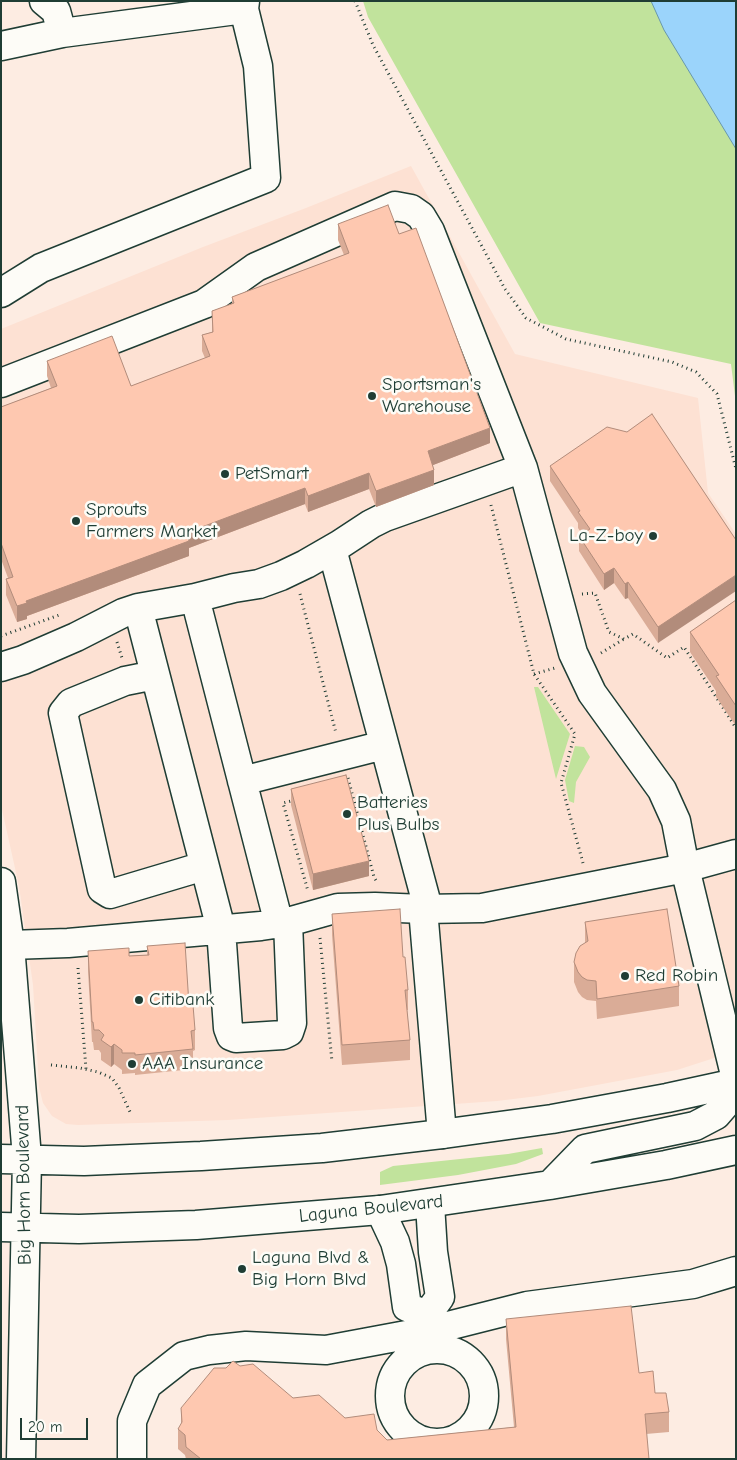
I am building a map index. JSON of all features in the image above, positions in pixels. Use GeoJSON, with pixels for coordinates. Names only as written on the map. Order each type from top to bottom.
{"type":"FeatureCollection","features":[{"type":"Feature","properties":{"kind":"main road"},"geometry":{"type":"LineString","coordinates":[[44,1],[56,11],[62,33]]}},
{"type":"Feature","properties":{"kind":"main road"},"geometry":{"type":"LineString","coordinates":[[1,46],[62,33],[244,5],[258,66],[266,178],[41,268],[1,293]]}},
{"type":"Feature","properties":{"kind":"main road"},"geometry":{"type":"LineString","coordinates":[[1,383],[204,304],[256,267],[395,206],[411,209],[421,216],[430,231],[523,468],[573,652],[592,693],[662,790],[676,821],[685,868],[736,1079]]}},
{"type":"Feature","properties":{"kind":"main road"},"geometry":{"type":"LineString","coordinates":[[1,667],[23,660],[76,637],[123,613],[138,608],[259,584],[299,567],[385,517],[523,468]]}},
{"type":"Feature","properties":{"kind":"main road"},"geometry":{"type":"LineString","coordinates":[[332,549],[425,909],[442,1134]]}},
{"type":"Feature","properties":{"kind":"main road"},"geometry":{"type":"LineString","coordinates":[[138,608],[221,929],[228,1028],[231,1036],[236,1038],[283,1035],[289,1032],[292,1023],[284,923],[242,781],[195,598]]}},
{"type":"Feature","properties":{"kind":"main road"},"geometry":{"type":"LineString","coordinates":[[155,675],[125,680],[71,703],[63,713],[102,889],[110,894],[204,866]]}},
{"type":"Feature","properties":{"kind":"main road"},"geometry":{"type":"LineString","coordinates":[[242,781],[384,745]]}},
{"type":"Feature","properties":{"kind":"main road"},"geometry":{"type":"LineString","coordinates":[[10,945],[68,943],[284,923],[338,908],[482,908],[685,868],[736,854]]}},
{"type":"Feature","properties":{"kind":"main road","name":"Big Horn Boulevard"},"geometry":{"type":"LineString","coordinates":[[1,882],[10,945],[14,1228],[21,1459]]}},
{"type":"Feature","properties":{"kind":"main road"},"geometry":{"type":"LineString","coordinates":[[14,1158],[84,1161],[318,1148],[442,1134],[561,1117],[736,1084]]}},
{"type":"Feature","properties":{"kind":"main road"},"geometry":{"type":"LineString","coordinates":[[550,1185],[585,1149],[695,1126],[716,1115],[729,1100],[736,1084]]}},
{"type":"Feature","properties":{"kind":"main road","name":"Laguna Boulevard"},"geometry":{"type":"LineString","coordinates":[[14,1228],[79,1229],[196,1224],[380,1210],[550,1185],[666,1165],[736,1150]]}},
{"type":"Feature","properties":{"kind":"main road"},"geometry":{"type":"LineString","coordinates":[[428,1331],[440,1297],[433,1252],[430,1204]]}},
{"type":"Feature","properties":{"kind":"main road"},"geometry":{"type":"LineString","coordinates":[[380,1210],[395,1242],[401,1264],[407,1307],[428,1331]]}},
{"type":"Feature","properties":{"kind":"main road"},"geometry":{"type":"LineString","coordinates":[[132,1459],[132,1421],[147,1385],[184,1356],[209,1350],[246,1346],[326,1350],[428,1331],[528,1306],[693,1284],[736,1271]]}},
{"type":"Feature","properties":{"kind":"path"},"geometry":{"type":"LineString","coordinates":[[355,1],[377,53],[505,289],[526,318],[566,339],[672,362],[696,372],[717,394],[736,469]]}},
{"type":"Feature","properties":{"kind":"path"},"geometry":{"type":"LineString","coordinates":[[485,482],[534,674],[575,734],[561,782],[589,886]]}},
{"type":"Feature","properties":{"kind":"path"},"geometry":{"type":"LineString","coordinates":[[576,595],[595,593],[609,632],[624,639],[633,634],[667,658],[684,647],[736,728]]}},
{"type":"Feature","properties":{"kind":"path"},"geometry":{"type":"LineString","coordinates":[[1,636],[66,612]]}},
{"type":"Feature","properties":{"kind":"path"},"geometry":{"type":"LineString","coordinates":[[78,963],[86,1069]]}},
{"type":"Feature","properties":{"kind":"path"},"geometry":{"type":"LineString","coordinates":[[51,1065],[86,1069],[112,1078],[119,1088],[131,1114]]}},
{"type":"Feature","properties":{"kind":"shaded area"},"geometry":{"type":"Polygon","coordinates":[[[411,166],[515,354],[698,398],[708,493],[736,534],[736,1051],[677,1070],[538,1096],[497,1101],[228,1120],[66,1124],[52,1116],[43,1103],[39,1087],[33,985],[19,886],[1,805],[1,329],[203,247],[411,166]]]}},
{"type":"Feature","properties":{"kind":"green space"},"geometry":{"type":"Polygon","coordinates":[[[363,1],[736,1],[736,404],[731,364],[540,323],[368,17],[363,1]]]}},
{"type":"Feature","properties":{"kind":"green space"},"geometry":{"type":"Polygon","coordinates":[[[534,687],[538,687],[570,734],[556,779],[534,687]]]}},
{"type":"Feature","properties":{"kind":"green space"},"geometry":{"type":"Polygon","coordinates":[[[575,746],[584,747],[590,757],[576,782],[574,803],[569,801],[565,780],[575,746]]]}},
{"type":"Feature","properties":{"kind":"green space"},"geometry":{"type":"Polygon","coordinates":[[[542,1148],[543,1154],[516,1164],[458,1175],[380,1185],[380,1172],[393,1166],[508,1154],[542,1148]]]}},
{"type":"Feature","properties":{"kind":"water"},"geometry":{"type":"Polygon","coordinates":[[[651,1],[736,1],[736,149],[664,30],[651,1]]]}},
{"type":"Feature","properties":{"kind":"building"},"geometry":{"type":"Polygon","coordinates":[[[388,205],[399,234],[416,228],[490,428],[428,451],[434,470],[376,491],[369,473],[308,496],[305,488],[186,533],[189,541],[17,606],[6,579],[13,577],[1,543],[1,407],[57,386],[47,361],[112,336],[131,386],[210,356],[202,335],[213,332],[212,311],[234,303],[232,297],[349,253],[338,224],[388,205]]]}},
{"type":"Feature","properties":{"kind":"building","name":"La-Z-boy"},"geometry":{"type":"Polygon","coordinates":[[[652,414],[736,540],[736,575],[658,627],[628,582],[625,584],[614,568],[604,574],[579,536],[590,529],[550,466],[607,427],[627,432],[652,414]]]}},
{"type":"Feature","properties":{"kind":"building"},"geometry":{"type":"Polygon","coordinates":[[[736,600],[736,706],[716,676],[719,675],[690,632],[736,600]]]}},
{"type":"Feature","properties":{"kind":"building"},"geometry":{"type":"Polygon","coordinates":[[[346,775],[369,861],[313,874],[291,789],[346,775]]]}},
{"type":"Feature","properties":{"kind":"building"},"geometry":{"type":"Polygon","coordinates":[[[400,909],[403,957],[405,957],[408,990],[405,990],[410,1040],[342,1045],[332,914],[400,909]]]}},
{"type":"Feature","properties":{"kind":"building","name":"Red Robin"},"geometry":{"type":"Polygon","coordinates":[[[667,909],[679,986],[597,999],[596,981],[587,980],[582,977],[574,962],[580,946],[588,941],[585,922],[667,909]]]}},
{"type":"Feature","properties":{"kind":"building","name":"Citibank"},"geometry":{"type":"Polygon","coordinates":[[[185,943],[189,1005],[193,1005],[195,1030],[191,1031],[193,1049],[135,1055],[135,1053],[122,1053],[122,1050],[114,1044],[111,1047],[101,1040],[104,1035],[99,1030],[94,1030],[92,1022],[88,951],[129,948],[129,956],[149,955],[147,946],[185,943]]]}},
{"type":"Feature","properties":{"kind":"building"},"geometry":{"type":"Polygon","coordinates":[[[631,1306],[639,1373],[653,1371],[655,1393],[666,1393],[669,1412],[645,1414],[649,1459],[201,1459],[186,1447],[185,1435],[178,1429],[182,1422],[181,1408],[214,1368],[226,1368],[233,1361],[240,1366],[253,1364],[293,1398],[319,1395],[345,1418],[374,1414],[377,1430],[387,1440],[516,1427],[506,1319],[631,1306]]]}},
{"type":"Feature","properties":{"kind":"place","name":"Sportsman's Warehouse"},"geometry":{"type":"Point","coordinates":[372,396]}},
{"type":"Feature","properties":{"kind":"place","name":"PetSmart"},"geometry":{"type":"Point","coordinates":[225,474]}},
{"type":"Feature","properties":{"kind":"place","name":"Sprouts Farmers Market"},"geometry":{"type":"Point","coordinates":[76,521]}},
{"type":"Feature","properties":{"kind":"place","name":"La-Z-boy"},"geometry":{"type":"Point","coordinates":[653,536]}},
{"type":"Feature","properties":{"kind":"place","name":"Batteries Plus Bulbs"},"geometry":{"type":"Point","coordinates":[347,814]}},
{"type":"Feature","properties":{"kind":"place","name":"Red Robin"},"geometry":{"type":"Point","coordinates":[625,976]}},
{"type":"Feature","properties":{"kind":"place","name":"Citibank"},"geometry":{"type":"Point","coordinates":[139,1000]}},
{"type":"Feature","properties":{"kind":"place","name":"AAA Insurance"},"geometry":{"type":"Point","coordinates":[132,1064]}},
{"type":"Feature","properties":{"kind":"place","name":"Laguna Blvd & Big Horn Blvd"},"geometry":{"type":"Point","coordinates":[242,1269]}}]}
